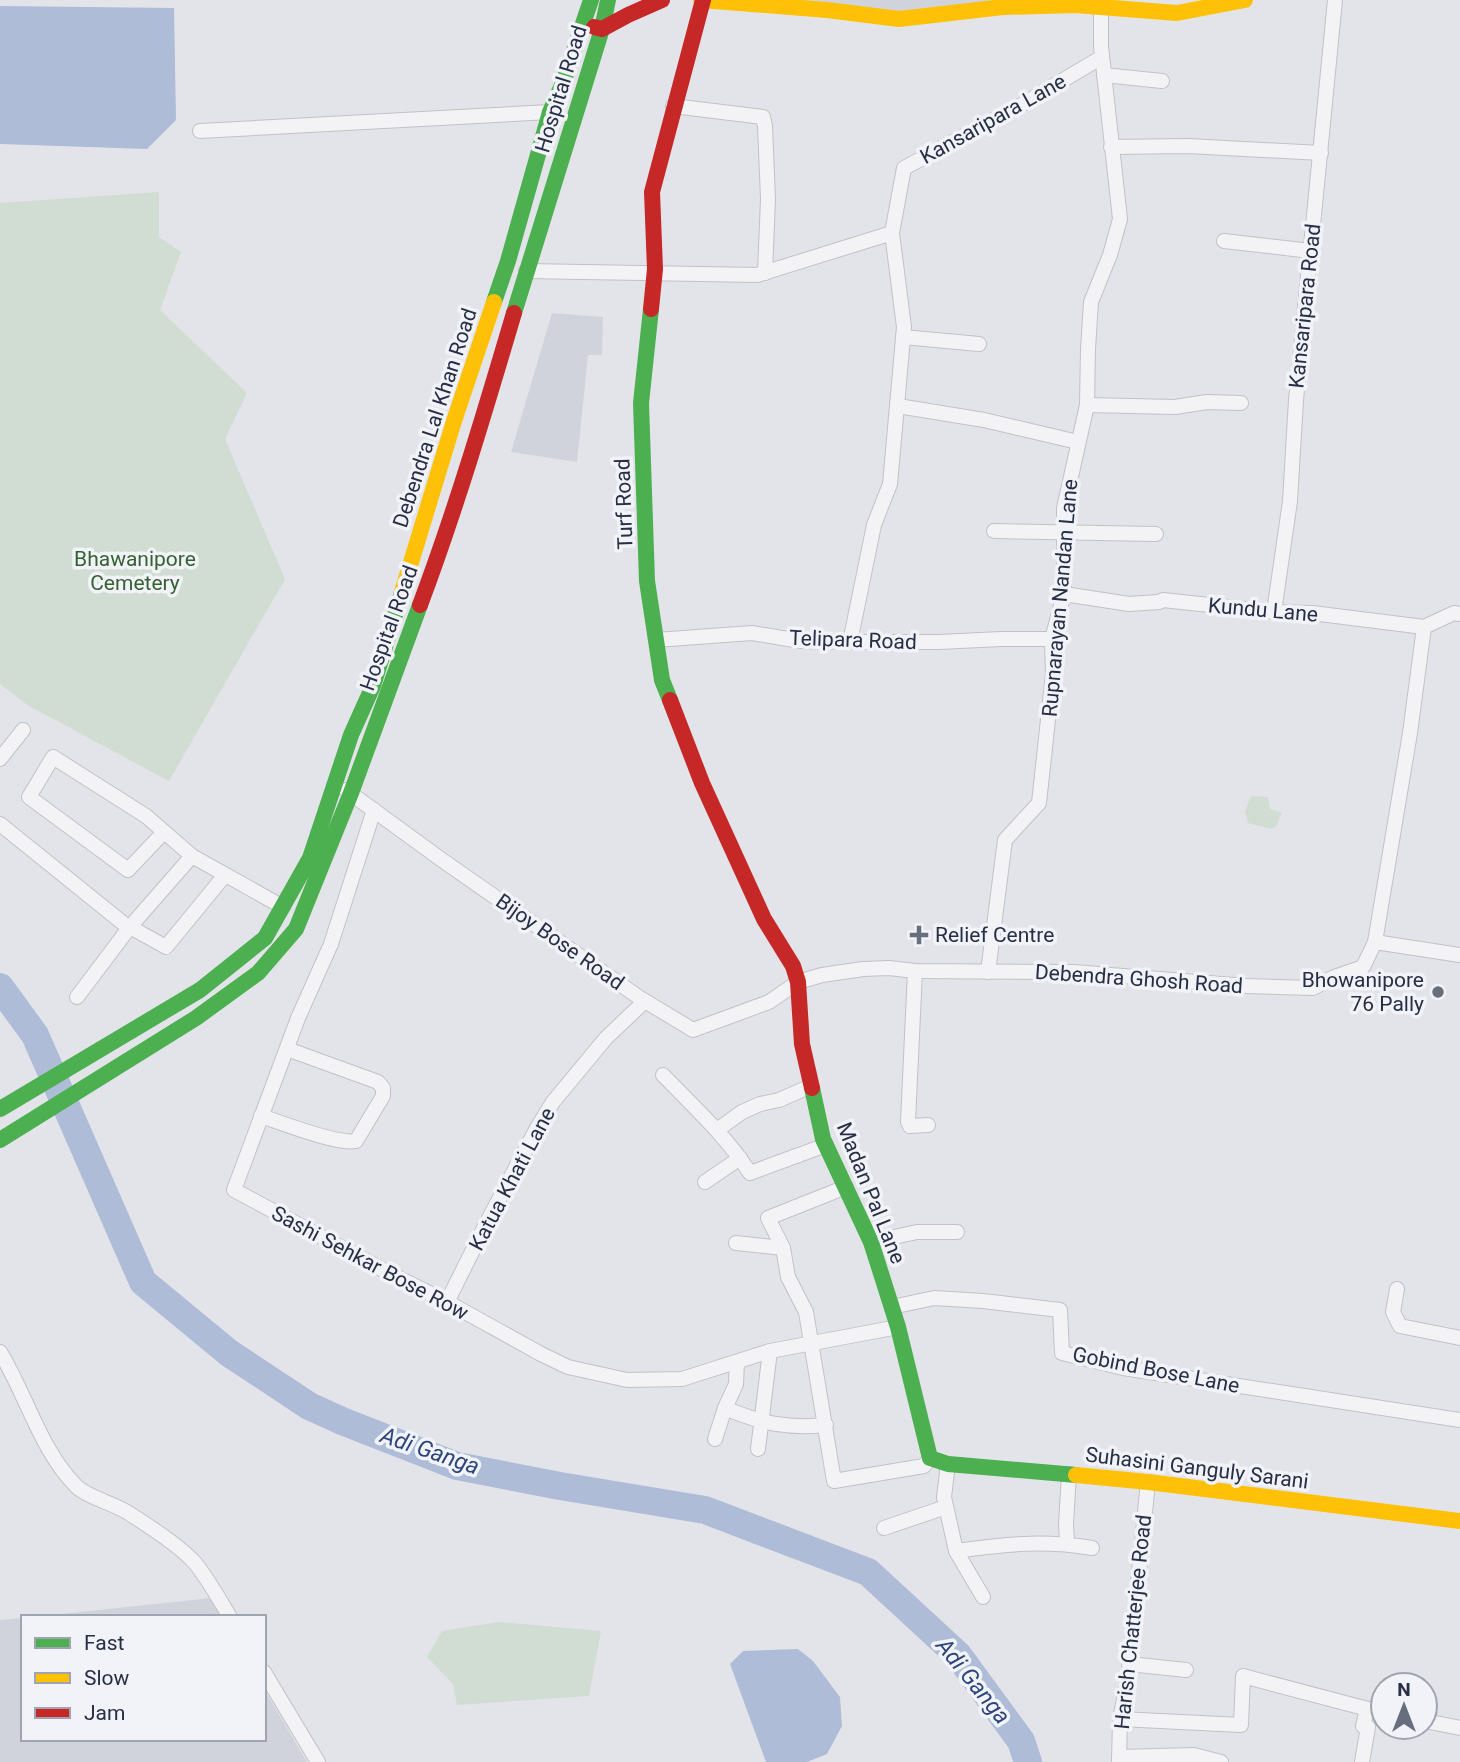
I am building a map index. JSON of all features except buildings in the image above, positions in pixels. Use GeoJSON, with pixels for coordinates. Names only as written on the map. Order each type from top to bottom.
{"type":"FeatureCollection","features":[{"type":"Feature","properties":{"kind":"street","name":"Debendra Lal Khan Road"},"geometry":{"type":"LineString","coordinates":[[0,1108],[200,990],[265,937],[310,858],[351,735],[373,686],[454,421],[508,261],[550,111],[564,83],[591,0]]}},
{"type":"Feature","properties":{"kind":"street","name":"Hospital Road"},"geometry":{"type":"LineString","coordinates":[[6,1136],[196,1018],[258,973],[296,929],[351,793],[448,530],[602,29],[608,0]]}},
{"type":"Feature","properties":{"kind":"street"},"geometry":{"type":"LineString","coordinates":[[583,24],[602,29],[662,0]]}},
{"type":"Feature","properties":{"kind":"street"},"geometry":{"type":"LineString","coordinates":[[702,0],[899,19],[1003,7],[1075,5],[1177,13],[1244,0]]}},
{"type":"Feature","properties":{"kind":"street","name":"Turf Road"},"geometry":{"type":"LineString","coordinates":[[702,0],[652,192],[655,273],[642,403],[647,581],[662,680],[702,783],[764,919],[793,966],[798,982]]}},
{"type":"Feature","properties":{"kind":"street","name":"Kansaripara Road"},"geometry":{"type":"LineString","coordinates":[[1274,612],[1290,501],[1295,406],[1335,0]]}},
{"type":"Feature","properties":{"kind":"street","name":"Rupnarayan Nandan Lane"},"geometry":{"type":"LineString","coordinates":[[988,972],[1005,840],[1040,803],[1053,673],[1052,639],[1065,594],[1064,508],[1087,405],[1091,302],[1110,255],[1120,219],[1102,57],[1101,7]]}},
{"type":"Feature","properties":{"kind":"street","name":"Kansaripara Lane"},"geometry":{"type":"LineString","coordinates":[[892,233],[904,167],[1018,107],[1102,57]]}},
{"type":"Feature","properties":{"kind":"street"},"geometry":{"type":"LineString","coordinates":[[1104,75],[1162,81]]}},
{"type":"Feature","properties":{"kind":"street"},"geometry":{"type":"LineString","coordinates":[[673,106],[763,117],[768,199],[765,273]]}},
{"type":"Feature","properties":{"kind":"street"},"geometry":{"type":"LineString","coordinates":[[200,131],[550,111]]}},
{"type":"Feature","properties":{"kind":"street"},"geometry":{"type":"LineString","coordinates":[[1111,147],[1188,146],[1321,153]]}},
{"type":"Feature","properties":{"kind":"street"},"geometry":{"type":"LineString","coordinates":[[526,271],[757,275],[892,233],[904,327],[890,484],[874,525],[850,642]]}},
{"type":"Feature","properties":{"kind":"street"},"geometry":{"type":"LineString","coordinates":[[1224,241],[1311,251]]}},
{"type":"Feature","properties":{"kind":"street"},"geometry":{"type":"LineString","coordinates":[[903,337],[979,344]]}},
{"type":"Feature","properties":{"kind":"street"},"geometry":{"type":"LineString","coordinates":[[1087,405],[1175,407],[1207,402],[1241,403]]}},
{"type":"Feature","properties":{"kind":"street"},"geometry":{"type":"LineString","coordinates":[[898,405],[984,420],[1078,442]]}},
{"type":"Feature","properties":{"kind":"street"},"geometry":{"type":"LineString","coordinates":[[994,531],[1156,534]]}},
{"type":"Feature","properties":{"kind":"street","name":"Kundu Lane"},"geometry":{"type":"LineString","coordinates":[[1065,594],[1129,604],[1163,600],[1424,627],[1454,613],[1460,614]]}},
{"type":"Feature","properties":{"kind":"street"},"geometry":{"type":"LineString","coordinates":[[1424,627],[1410,733],[1374,942],[1460,955]]}},
{"type":"Feature","properties":{"kind":"street","name":"Telipara Road"},"geometry":{"type":"LineString","coordinates":[[656,640],[752,633],[800,641],[939,642],[1052,639]]}},
{"type":"Feature","properties":{"kind":"street"},"geometry":{"type":"LineString","coordinates":[[0,759],[23,730]]}},
{"type":"Feature","properties":{"kind":"street"},"geometry":{"type":"LineString","coordinates":[[164,832],[128,870],[29,797],[54,757],[146,816],[192,856],[283,907]]}},
{"type":"Feature","properties":{"kind":"street","name":"Bijoy Bose Road"},"geometry":{"type":"LineString","coordinates":[[335,782],[645,1001],[693,1030],[769,1002],[798,982]]}},
{"type":"Feature","properties":{"kind":"street","name":"Sashi Sehkar Bose Row"},"geometry":{"type":"LineString","coordinates":[[374,810],[331,944],[298,1018],[233,1191],[568,1367],[627,1380],[682,1378],[769,1351],[898,1327]]}},
{"type":"Feature","properties":{"kind":"street"},"geometry":{"type":"LineString","coordinates":[[0,824],[130,927],[166,947],[225,875]]}},
{"type":"Feature","properties":{"kind":"street"},"geometry":{"type":"LineString","coordinates":[[77,998],[130,927],[192,856]]}},
{"type":"Feature","properties":{"kind":"street","name":"Debendra Ghosh Road"},"geometry":{"type":"LineString","coordinates":[[798,982],[822,975],[889,968],[915,971],[1074,972],[1246,986],[1312,988],[1363,967],[1374,942]]}},
{"type":"Feature","properties":{"kind":"street"},"geometry":{"type":"LineString","coordinates":[[915,971],[908,1122],[910,1126],[928,1125]]}},
{"type":"Feature","properties":{"kind":"street","name":"Madan Pal Lane"},"geometry":{"type":"LineString","coordinates":[[798,982],[802,1044],[826,1145],[871,1242],[898,1327],[930,1458]]}},
{"type":"Feature","properties":{"kind":"street","name":"Katua Khati Lane"},"geometry":{"type":"LineString","coordinates":[[447,1302],[488,1220],[553,1102],[606,1038],[645,1001]]}},
{"type":"Feature","properties":{"kind":"street"},"geometry":{"type":"LineString","coordinates":[[261,1116],[350,1142],[356,1141],[383,1096],[383,1088],[378,1082],[287,1049]]}},
{"type":"Feature","properties":{"kind":"street"},"geometry":{"type":"LineString","coordinates":[[663,1074],[717,1130],[750,1173],[826,1145]]}},
{"type":"Feature","properties":{"kind":"street"},"geometry":{"type":"LineString","coordinates":[[717,1130],[742,1112],[811,1086]]}},
{"type":"Feature","properties":{"kind":"street"},"geometry":{"type":"LineString","coordinates":[[705,1182],[740,1158]]}},
{"type":"Feature","properties":{"kind":"street"},"geometry":{"type":"LineString","coordinates":[[846,1187],[768,1218],[783,1248],[788,1277],[806,1312],[834,1481],[924,1466],[930,1458]]}},
{"type":"Feature","properties":{"kind":"street"},"geometry":{"type":"LineString","coordinates":[[871,1242],[918,1231],[957,1231]]}},
{"type":"Feature","properties":{"kind":"street"},"geometry":{"type":"LineString","coordinates":[[736,1243],[783,1248]]}},
{"type":"Feature","properties":{"kind":"street"},"geometry":{"type":"LineString","coordinates":[[1397,1289],[1392,1312],[1400,1326],[1460,1338]]}},
{"type":"Feature","properties":{"kind":"street","name":"Gobind Bose Lane"},"geometry":{"type":"LineString","coordinates":[[892,1307],[934,1298],[1060,1310],[1062,1353],[1123,1368],[1460,1420]]}},
{"type":"Feature","properties":{"kind":"street"},"geometry":{"type":"LineString","coordinates":[[758,1449],[769,1351]]}},
{"type":"Feature","properties":{"kind":"street"},"geometry":{"type":"LineString","coordinates":[[0,1352],[35,1424],[61,1468],[79,1489],[128,1512],[171,1542],[194,1562],[229,1615]]}},
{"type":"Feature","properties":{"kind":"street"},"geometry":{"type":"LineString","coordinates":[[715,1439],[724,1408],[736,1384],[737,1363]]}},
{"type":"Feature","properties":{"kind":"street"},"geometry":{"type":"LineString","coordinates":[[724,1408],[780,1426],[826,1425]]}},
{"type":"Feature","properties":{"kind":"street","name":"Suhasini Ganguly Sarani"},"geometry":{"type":"LineString","coordinates":[[930,1458],[948,1464],[1148,1482],[1460,1521]]}},
{"type":"Feature","properties":{"kind":"street"},"geometry":{"type":"LineString","coordinates":[[948,1464],[944,1497],[956,1551],[983,1597]]}},
{"type":"Feature","properties":{"kind":"street"},"geometry":{"type":"LineString","coordinates":[[1067,1544],[1069,1474]]}},
{"type":"Feature","properties":{"kind":"street","name":"Harish Chatterjee Road"},"geometry":{"type":"LineString","coordinates":[[1119,1760],[1120,1719],[1129,1664],[1148,1482]]}},
{"type":"Feature","properties":{"kind":"street"},"geometry":{"type":"LineString","coordinates":[[884,1528],[946,1507]]}},
{"type":"Feature","properties":{"kind":"street"},"geometry":{"type":"LineString","coordinates":[[956,1551],[1007,1544],[1067,1544],[1092,1548]]}},
{"type":"Feature","properties":{"kind":"street"},"geometry":{"type":"LineString","coordinates":[[1129,1664],[1186,1670]]}},
{"type":"Feature","properties":{"kind":"street"},"geometry":{"type":"LineString","coordinates":[[266,1675],[318,1762]]}},
{"type":"Feature","properties":{"kind":"street"},"geometry":{"type":"LineString","coordinates":[[1120,1719],[1241,1725],[1243,1676],[1367,1709],[1363,1726],[1368,1727],[1362,1762]]}},
{"type":"Feature","properties":{"kind":"street"},"geometry":{"type":"LineString","coordinates":[[1439,1724],[1460,1728]]}},
{"type":"Feature","properties":{"kind":"street"},"geometry":{"type":"LineString","coordinates":[[1119,1760],[1195,1758],[1221,1762]]}},
{"type":"Feature","properties":{"kind":"shaded area"},"geometry":{"type":"Polygon","coordinates":[[[750,0],[1019,0],[902,14],[750,0]]]}},
{"type":"Feature","properties":{"kind":"shaded area"},"geometry":{"type":"Polygon","coordinates":[[[552,313],[603,317],[602,355],[588,355],[577,462],[511,452],[552,313]]]}},
{"type":"Feature","properties":{"kind":"shaded area"},"geometry":{"type":"Polygon","coordinates":[[[211,1598],[221,1615],[53,1615],[211,1598]]]}},
{"type":"Feature","properties":{"kind":"shaded area"},"geometry":{"type":"Polygon","coordinates":[[[21,1618],[21,1741],[266,1741],[266,1692],[307,1762],[0,1762],[0,1620],[21,1618]]]}},
{"type":"Feature","properties":{"kind":"green space","name":"Bhawanipore Cemetery"},"geometry":{"type":"Polygon","coordinates":[[[159,192],[159,237],[181,252],[160,310],[247,393],[225,439],[285,579],[169,781],[29,706],[0,684],[0,203],[159,192]]]}},
{"type":"Feature","properties":{"kind":"green space"},"geometry":{"type":"Polygon","coordinates":[[[1251,796],[1268,797],[1270,809],[1282,813],[1276,826],[1271,829],[1248,823],[1245,811],[1251,796]]]}},
{"type":"Feature","properties":{"kind":"green space"},"geometry":{"type":"Polygon","coordinates":[[[499,1622],[601,1631],[589,1696],[457,1705],[453,1684],[427,1657],[442,1631],[499,1622]]]}},
{"type":"Feature","properties":{"kind":"water"},"geometry":{"type":"Polygon","coordinates":[[[0,6],[174,8],[176,120],[147,149],[0,144],[0,6]]]}},
{"type":"Feature","properties":{"kind":"water"},"geometry":{"type":"Polygon","coordinates":[[[798,1649],[813,1661],[840,1697],[842,1726],[827,1754],[807,1762],[766,1762],[730,1664],[743,1651],[798,1649]]]}},
{"type":"Feature","properties":{"kind":"waterway","name":"Adi Ganga"},"geometry":{"type":"LineString","coordinates":[[0,987],[35,1035],[143,1282],[229,1353],[309,1406],[457,1466],[705,1510],[868,1572],[958,1655],[1021,1741],[1028,1762]]}},
{"type":"Feature","properties":{"kind":"traffic: fast"},"geometry":{"type":"LineString","coordinates":[[494,302],[550,112],[563,83],[591,0]]}},
{"type":"Feature","properties":{"kind":"traffic: fast"},"geometry":{"type":"LineString","coordinates":[[514,313],[602,29],[608,0]]}},
{"type":"Feature","properties":{"kind":"traffic: fast"},"geometry":{"type":"LineString","coordinates":[[651,309],[641,403],[647,581],[662,680],[670,700]]}},
{"type":"Feature","properties":{"kind":"traffic: fast"},"geometry":{"type":"LineString","coordinates":[[0,1109],[200,990],[265,938],[310,858],[351,735],[373,686],[402,592]]}},
{"type":"Feature","properties":{"kind":"traffic: fast"},"geometry":{"type":"LineString","coordinates":[[0,1140],[196,1018],[258,973],[296,929],[351,793],[420,605]]}},
{"type":"Feature","properties":{"kind":"traffic: fast"},"geometry":{"type":"LineString","coordinates":[[812,1088],[823,1139],[871,1242],[898,1327],[930,1458],[948,1464],[1076,1475]]}},
{"type":"Feature","properties":{"kind":"traffic: slow"},"geometry":{"type":"LineString","coordinates":[[701,0],[899,19],[1003,7],[1075,5],[1177,13],[1245,0]]}},
{"type":"Feature","properties":{"kind":"traffic: slow"},"geometry":{"type":"LineString","coordinates":[[402,592],[454,421],[494,302]]}},
{"type":"Feature","properties":{"kind":"traffic: slow"},"geometry":{"type":"LineString","coordinates":[[1076,1475],[1460,1521]]}},
{"type":"Feature","properties":{"kind":"traffic: jam"},"geometry":{"type":"LineString","coordinates":[[594,27],[602,29],[662,0]]}},
{"type":"Feature","properties":{"kind":"traffic: jam"},"geometry":{"type":"LineString","coordinates":[[651,309],[655,269],[652,192],[703,0]]}},
{"type":"Feature","properties":{"kind":"traffic: jam"},"geometry":{"type":"LineString","coordinates":[[420,605],[458,496],[514,313]]}},
{"type":"Feature","properties":{"kind":"traffic: jam"},"geometry":{"type":"LineString","coordinates":[[670,700],[702,783],[764,919],[793,966],[798,982],[802,1044],[812,1088]]}},
{"type":"Feature","properties":{"kind":"place","name":"Relief Centre"},"geometry":{"type":"Point","coordinates":[919,935]}},
{"type":"Feature","properties":{"kind":"place","name":"Bhowanipore 76 Pally"},"geometry":{"type":"Point","coordinates":[1438,992]}}]}
